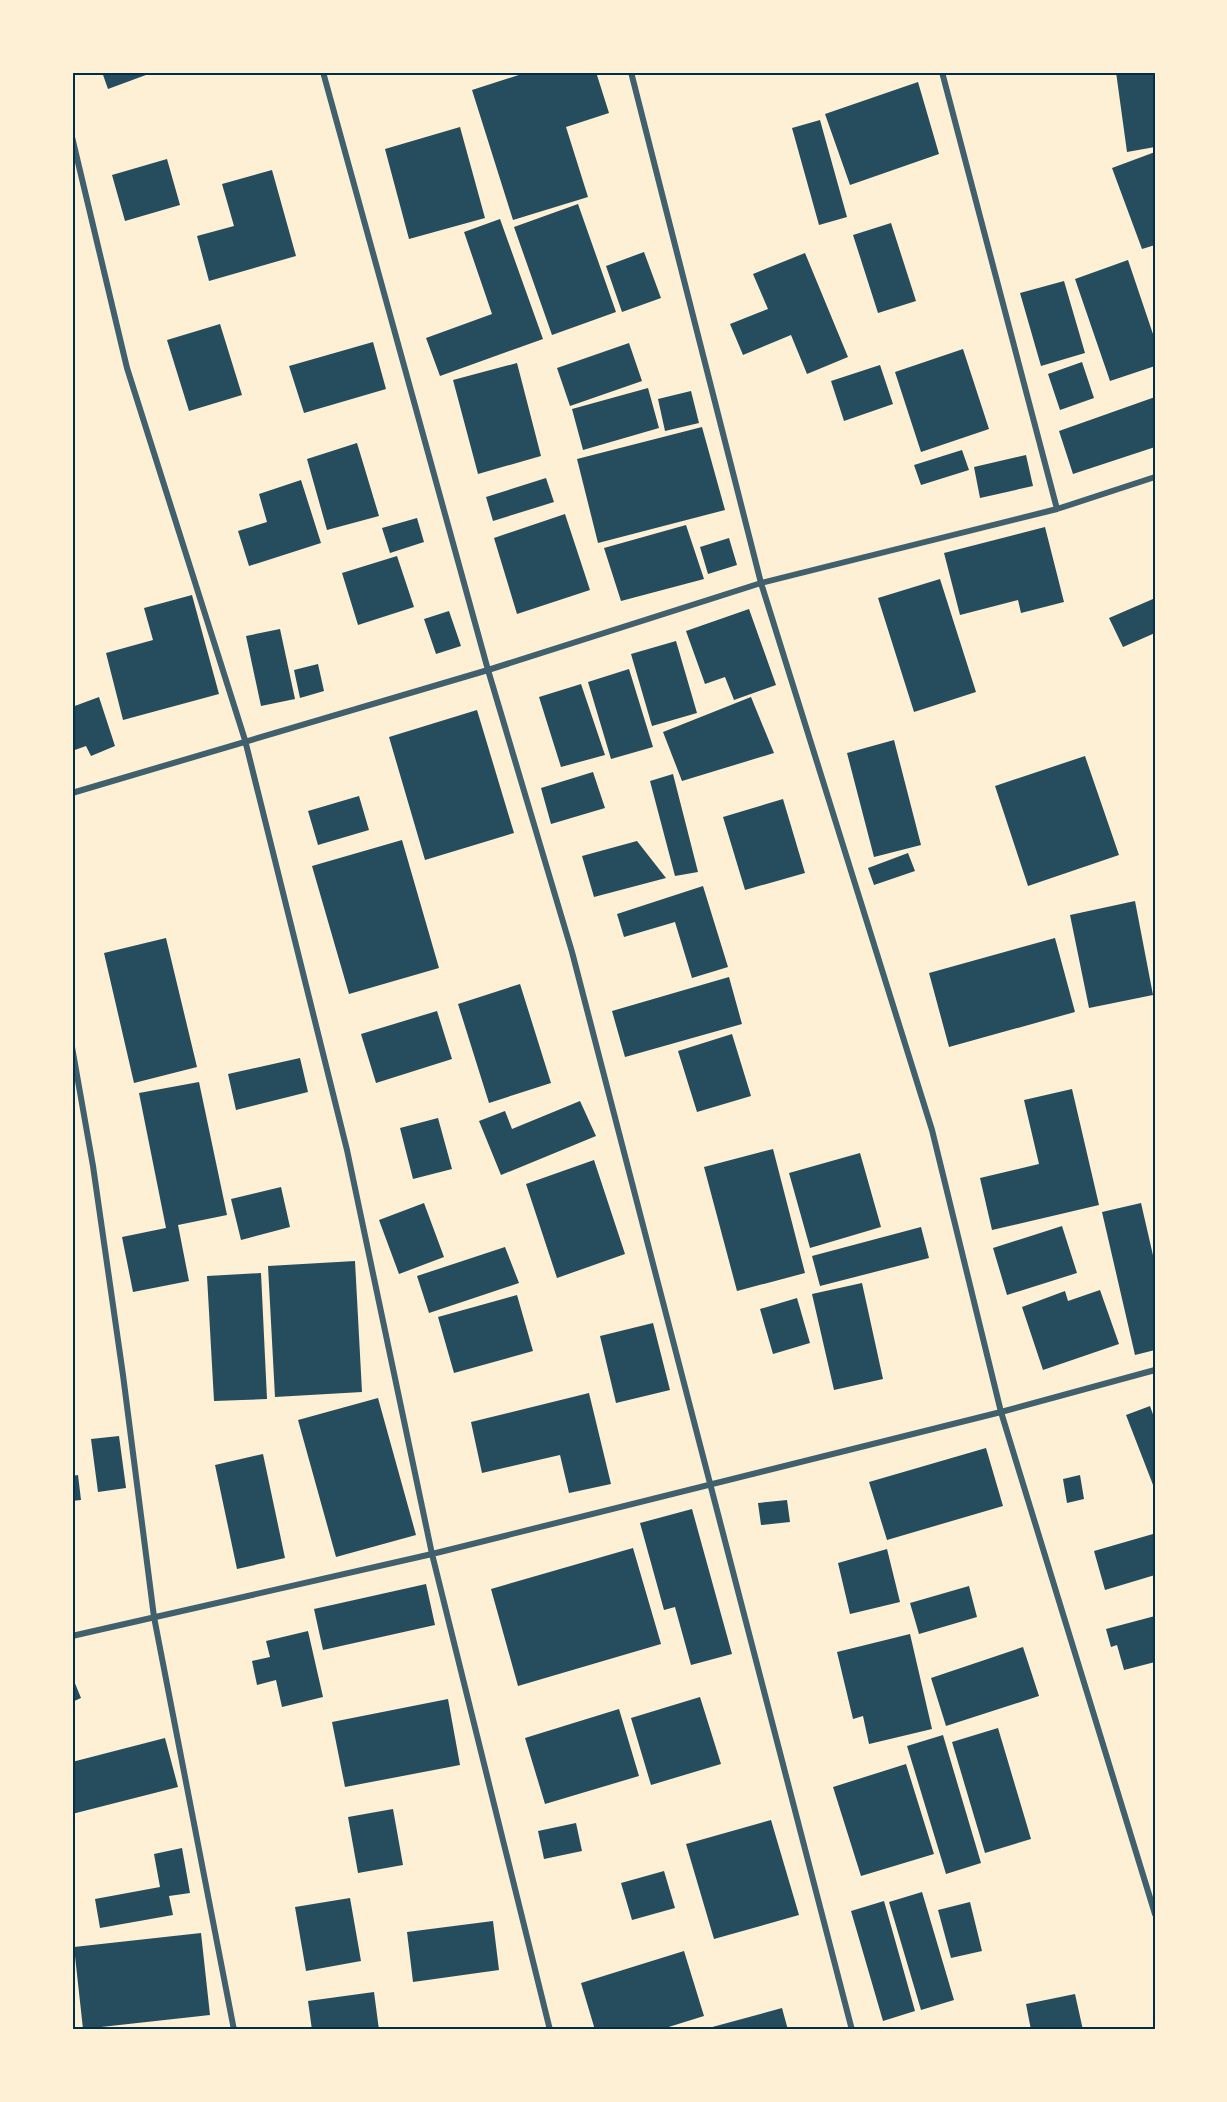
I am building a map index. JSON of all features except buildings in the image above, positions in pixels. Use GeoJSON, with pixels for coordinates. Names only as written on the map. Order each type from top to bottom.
{"type":"FeatureCollection","features":[{"type":"Feature","properties":{"kind":"street"},"geometry":{"type":"LineString","coordinates":[[322,72],[488,669],[572,952],[852,2030]]}},
{"type":"Feature","properties":{"kind":"street"},"geometry":{"type":"LineString","coordinates":[[631,72],[761,583],[932,1130],[1001,1412],[1155,1914]]}},
{"type":"Feature","properties":{"kind":"street"},"geometry":{"type":"LineString","coordinates":[[942,72],[1057,509]]}},
{"type":"Feature","properties":{"kind":"street"},"geometry":{"type":"LineString","coordinates":[[72,137],[127,368],[245,740],[347,1150],[432,1554],[550,2030]]}},
{"type":"Feature","properties":{"kind":"street"},"geometry":{"type":"LineString","coordinates":[[72,792],[488,669],[761,583],[1057,509],[1155,477]]}},
{"type":"Feature","properties":{"kind":"street"},"geometry":{"type":"LineString","coordinates":[[72,1047],[93,1166],[154,1617],[234,2030]]}},
{"type":"Feature","properties":{"kind":"street"},"geometry":{"type":"LineString","coordinates":[[72,1636],[432,1554],[1001,1412],[1155,1370]]}}]}
